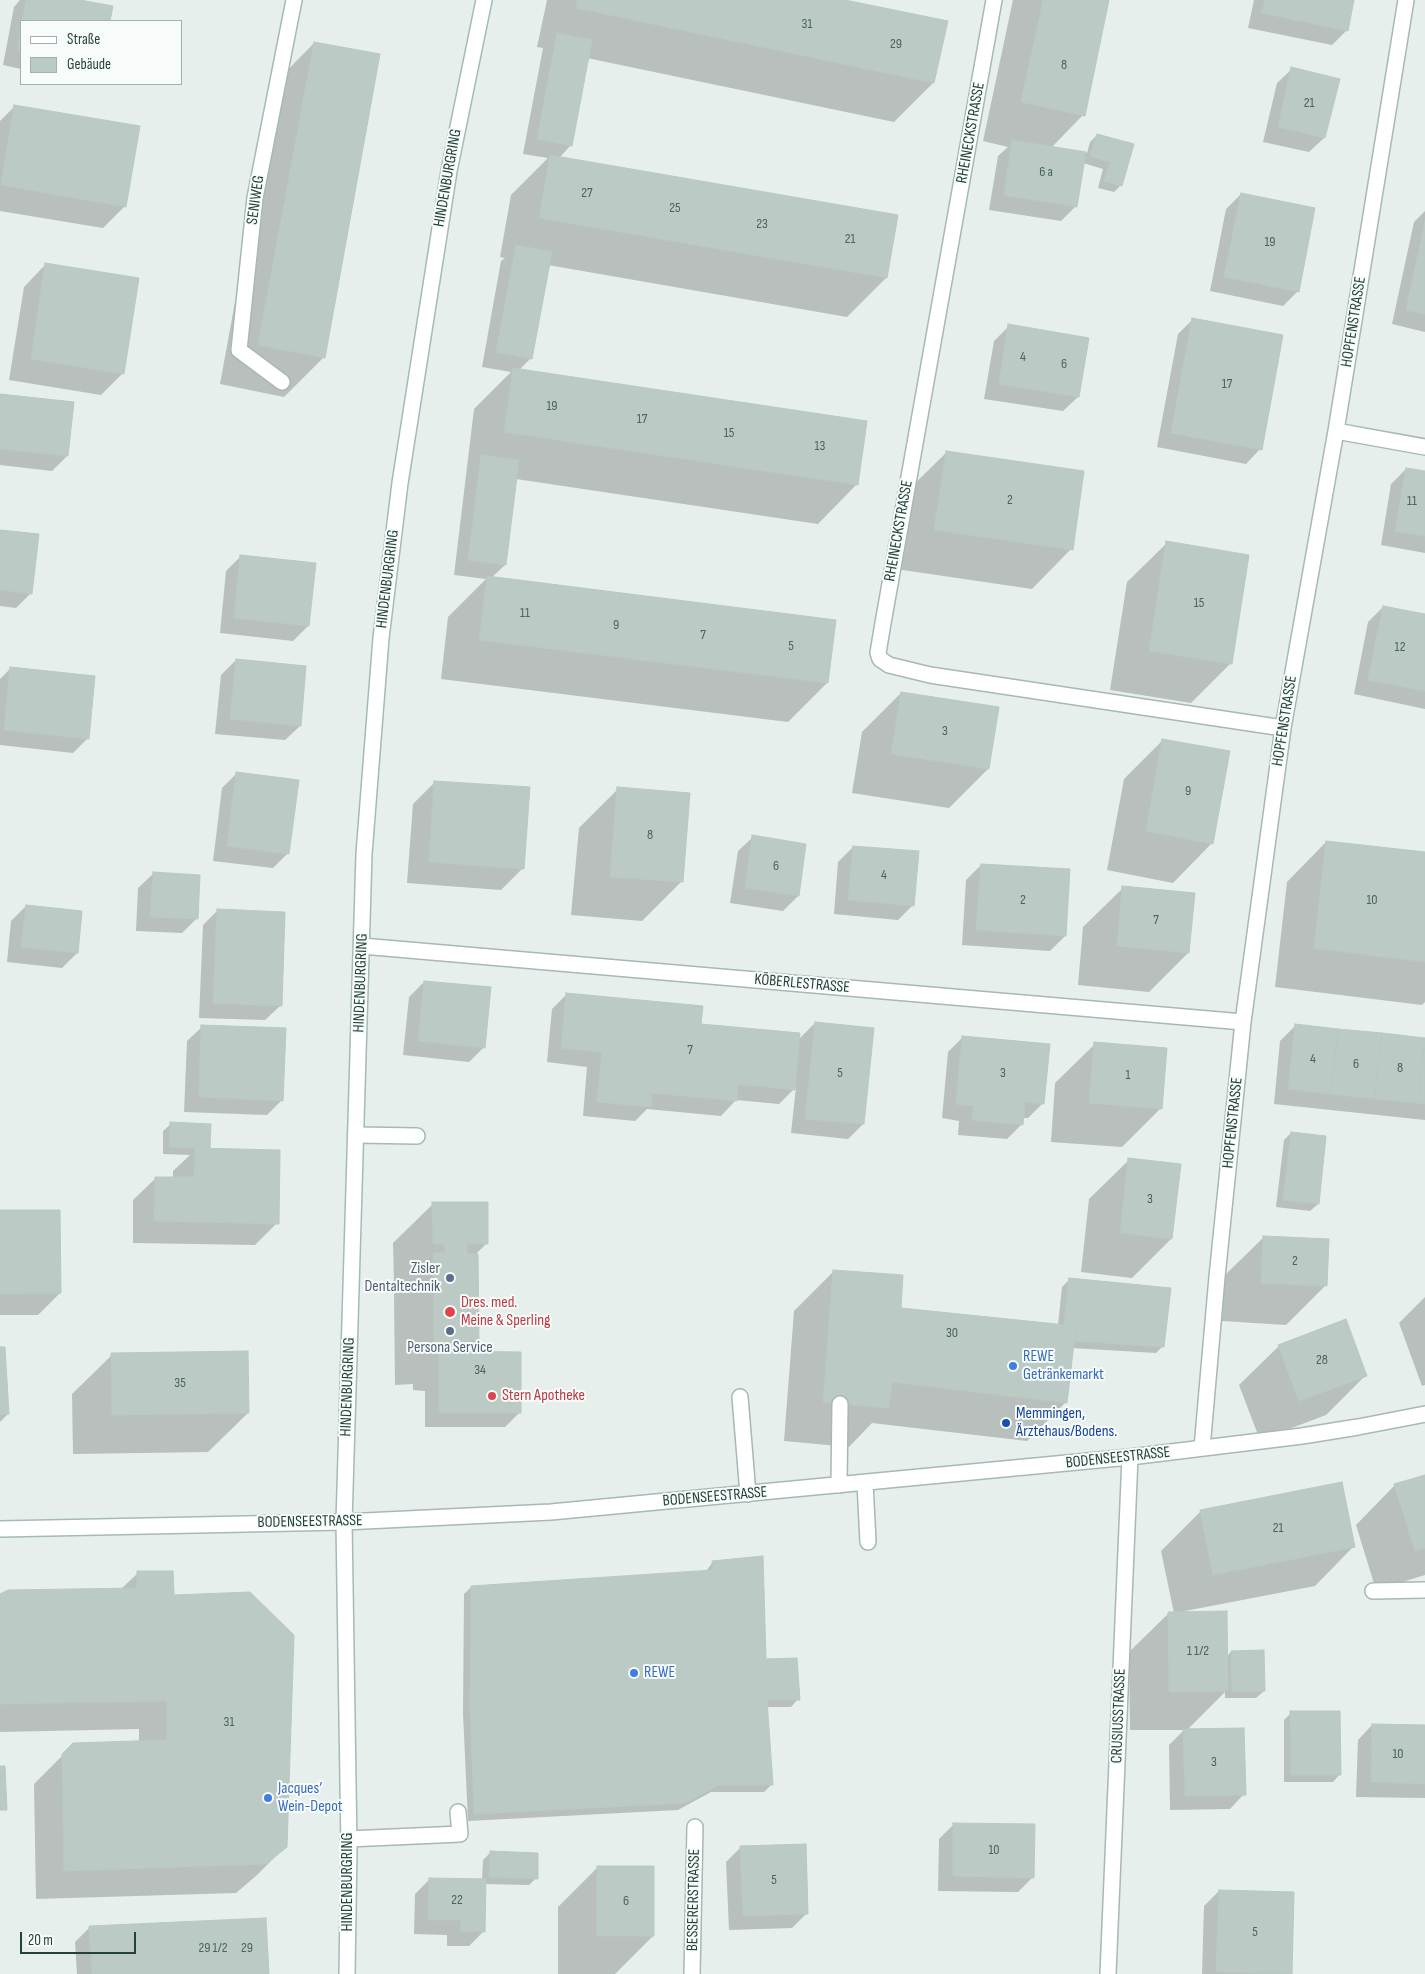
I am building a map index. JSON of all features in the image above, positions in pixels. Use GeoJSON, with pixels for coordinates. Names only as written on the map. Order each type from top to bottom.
{"type":"FeatureCollection","features":[{"type":"Feature","properties":{"kind":"street","name":"SENIWEG"},"geometry":{"type":"LineString","coordinates":[[282,382],[239,350],[255,198],[294,0]]}},
{"type":"Feature","properties":{"kind":"street","name":"HINDENBURGRING"},"geometry":{"type":"LineString","coordinates":[[347,1974],[348,1839],[344,1522],[364,854],[370,767],[381,638],[400,482],[449,171],[484,0]]}},
{"type":"Feature","properties":{"kind":"street","name":"RHEINECKSTRASSE"},"geometry":{"type":"LineString","coordinates":[[994,0],[883,623],[878,653],[880,659],[889,665],[930,675],[1283,728]]}},
{"type":"Feature","properties":{"kind":"street","name":"HOPFENSTRASSE"},"geometry":{"type":"LineString","coordinates":[[1202,1448],[1243,1022],[1283,728],[1336,431],[1406,0]]}},
{"type":"Feature","properties":{"kind":"street"},"geometry":{"type":"LineString","coordinates":[[1336,431],[1425,448]]}},
{"type":"Feature","properties":{"kind":"street","name":"KÖBERLESTRASSE"},"geometry":{"type":"LineString","coordinates":[[362,946],[1243,1022]]}},
{"type":"Feature","properties":{"kind":"street"},"geometry":{"type":"LineString","coordinates":[[356,1135],[417,1136]]}},
{"type":"Feature","properties":{"kind":"street"},"geometry":{"type":"LineString","coordinates":[[740,1397],[748,1494]]}},
{"type":"Feature","properties":{"kind":"street"},"geometry":{"type":"LineString","coordinates":[[839,1485],[840,1404]]}},
{"type":"Feature","properties":{"kind":"street","name":"BODENSEESTRASSE"},"geometry":{"type":"LineString","coordinates":[[0,1529],[344,1522],[551,1512],[1130,1457],[1348,1429],[1425,1414]]}},
{"type":"Feature","properties":{"kind":"street","name":"CRUSIUSSTRASSE"},"geometry":{"type":"LineString","coordinates":[[1108,1974],[1130,1457]]}},
{"type":"Feature","properties":{"kind":"street"},"geometry":{"type":"LineString","coordinates":[[865,1483],[868,1542]]}},
{"type":"Feature","properties":{"kind":"street"},"geometry":{"type":"LineString","coordinates":[[1373,1591],[1425,1590]]}},
{"type":"Feature","properties":{"kind":"street"},"geometry":{"type":"LineString","coordinates":[[348,1839],[460,1834],[458,1812]]}},
{"type":"Feature","properties":{"kind":"street","name":"BESSERERSTRASSE"},"geometry":{"type":"LineString","coordinates":[[692,1974],[696,1827]]}},
{"type":"Feature","properties":{"kind":"building"},"geometry":{"type":"Polygon","coordinates":[[[26,0],[80,0],[113,6],[110,20],[22,20],[26,0]]]}},
{"type":"Feature","properties":{"kind":"building"},"geometry":{"type":"Polygon","coordinates":[[[577,0],[845,0],[948,21],[934,83],[576,8],[577,0]]]}},
{"type":"Feature","properties":{"kind":"building"},"geometry":{"type":"Polygon","coordinates":[[[1043,0],[1109,0],[1085,116],[1021,102],[1043,0]]]}},
{"type":"Feature","properties":{"kind":"building"},"geometry":{"type":"Polygon","coordinates":[[[1265,0],[1354,0],[1348,31],[1262,13],[1265,0]]]}},
{"type":"Feature","properties":{"kind":"building"},"geometry":{"type":"Polygon","coordinates":[[[20,32],[20,51],[17,50],[20,32]]]}},
{"type":"Feature","properties":{"kind":"building"},"geometry":{"type":"Polygon","coordinates":[[[557,33],[592,40],[572,146],[537,139],[557,33]]]}},
{"type":"Feature","properties":{"kind":"building"},"geometry":{"type":"Polygon","coordinates":[[[314,42],[380,54],[325,358],[258,345],[314,42]]]}},
{"type":"Feature","properties":{"kind":"building"},"geometry":{"type":"Polygon","coordinates":[[[1291,67],[1340,79],[1325,138],[1278,127],[1291,67]]]}},
{"type":"Feature","properties":{"kind":"building"},"geometry":{"type":"Polygon","coordinates":[[[14,105],[140,126],[126,207],[1,185],[14,105]]]}},
{"type":"Feature","properties":{"kind":"building"},"geometry":{"type":"Polygon","coordinates":[[[1097,134],[1134,144],[1122,186],[1104,181],[1110,162],[1090,156],[1097,134]]]}},
{"type":"Feature","properties":{"kind":"building"},"geometry":{"type":"Polygon","coordinates":[[[1012,140],[1086,152],[1077,207],[1004,195],[1012,140]]]}},
{"type":"Feature","properties":{"kind":"building"},"geometry":{"type":"Polygon","coordinates":[[[550,155],[898,215],[887,278],[539,218],[550,155]]]}},
{"type":"Feature","properties":{"kind":"building"},"geometry":{"type":"Polygon","coordinates":[[[1241,193],[1315,208],[1299,292],[1224,277],[1241,193]]]}},
{"type":"Feature","properties":{"kind":"building"},"geometry":{"type":"Polygon","coordinates":[[[1425,221],[1425,314],[1406,310],[1425,221]]]}},
{"type":"Feature","properties":{"kind":"building"},"geometry":{"type":"Polygon","coordinates":[[[516,245],[552,252],[532,359],[496,352],[516,245]]]}},
{"type":"Feature","properties":{"kind":"building"},"geometry":{"type":"Polygon","coordinates":[[[45,263],[139,278],[124,374],[31,359],[45,263]]]}},
{"type":"Feature","properties":{"kind":"building"},"geometry":{"type":"Polygon","coordinates":[[[1192,318],[1283,335],[1262,450],[1171,433],[1192,318]]]}},
{"type":"Feature","properties":{"kind":"building"},"geometry":{"type":"Polygon","coordinates":[[[1008,324],[1089,338],[1079,397],[999,384],[1008,324]]]}},
{"type":"Feature","properties":{"kind":"building"},"geometry":{"type":"Polygon","coordinates":[[[513,368],[867,421],[858,485],[504,432],[513,368]]]}},
{"type":"Feature","properties":{"kind":"building"},"geometry":{"type":"Polygon","coordinates":[[[0,394],[74,402],[68,456],[0,449],[0,394]]]}},
{"type":"Feature","properties":{"kind":"building"},"geometry":{"type":"Polygon","coordinates":[[[946,451],[1084,471],[1073,550],[934,530],[946,451]]]}},
{"type":"Feature","properties":{"kind":"building"},"geometry":{"type":"Polygon","coordinates":[[[481,455],[519,460],[506,565],[468,560],[481,455]]]}},
{"type":"Feature","properties":{"kind":"building"},"geometry":{"type":"Polygon","coordinates":[[[1406,468],[1425,471],[1425,536],[1395,531],[1406,468]]]}},
{"type":"Feature","properties":{"kind":"building"},"geometry":{"type":"Polygon","coordinates":[[[0,530],[39,534],[32,594],[0,590],[0,530]]]}},
{"type":"Feature","properties":{"kind":"building"},"geometry":{"type":"Polygon","coordinates":[[[1166,541],[1249,555],[1232,664],[1149,651],[1166,541]]]}},
{"type":"Feature","properties":{"kind":"building"},"geometry":{"type":"Polygon","coordinates":[[[240,555],[316,563],[309,626],[234,618],[240,555]]]}},
{"type":"Feature","properties":{"kind":"building"},"geometry":{"type":"Polygon","coordinates":[[[487,576],[836,620],[828,683],[479,640],[487,576]]]}},
{"type":"Feature","properties":{"kind":"building"},"geometry":{"type":"Polygon","coordinates":[[[1383,606],[1425,614],[1425,691],[1368,680],[1383,606]]]}},
{"type":"Feature","properties":{"kind":"building"},"geometry":{"type":"Polygon","coordinates":[[[236,659],[306,666],[301,726],[230,719],[236,659]]]}},
{"type":"Feature","properties":{"kind":"building"},"geometry":{"type":"Polygon","coordinates":[[[10,667],[95,676],[89,739],[4,730],[10,667]]]}},
{"type":"Feature","properties":{"kind":"building"},"geometry":{"type":"Polygon","coordinates":[[[901,692],[999,707],[989,769],[891,754],[901,692]]]}},
{"type":"Feature","properties":{"kind":"building"},"geometry":{"type":"Polygon","coordinates":[[[1162,739],[1230,751],[1213,844],[1146,831],[1162,739]]]}},
{"type":"Feature","properties":{"kind":"building"},"geometry":{"type":"Polygon","coordinates":[[[236,772],[299,780],[289,854],[227,846],[236,772]]]}},
{"type":"Feature","properties":{"kind":"building"},"geometry":{"type":"Polygon","coordinates":[[[434,781],[530,787],[524,869],[429,862],[434,781]]]}},
{"type":"Feature","properties":{"kind":"building"},"geometry":{"type":"Polygon","coordinates":[[[617,787],[690,793],[683,882],[610,877],[617,787]]]}},
{"type":"Feature","properties":{"kind":"building"},"geometry":{"type":"Polygon","coordinates":[[[752,835],[806,844],[799,896],[745,888],[752,835]]]}},
{"type":"Feature","properties":{"kind":"building"},"geometry":{"type":"Polygon","coordinates":[[[1326,841],[1425,852],[1425,962],[1314,948],[1326,841]]]}},
{"type":"Feature","properties":{"kind":"building"},"geometry":{"type":"Polygon","coordinates":[[[853,846],[919,851],[914,906],[848,900],[853,846]]]}},
{"type":"Feature","properties":{"kind":"building"},"geometry":{"type":"Polygon","coordinates":[[[981,864],[1070,869],[1066,936],[976,930],[981,864]]]}},
{"type":"Feature","properties":{"kind":"building"},"geometry":{"type":"Polygon","coordinates":[[[153,872],[200,875],[198,919],[150,917],[153,872]]]}},
{"type":"Feature","properties":{"kind":"building"},"geometry":{"type":"Polygon","coordinates":[[[1122,886],[1195,893],[1189,953],[1117,946],[1122,886]]]}},
{"type":"Feature","properties":{"kind":"building"},"geometry":{"type":"Polygon","coordinates":[[[26,905],[82,911],[78,953],[21,947],[26,905]]]}},
{"type":"Feature","properties":{"kind":"building"},"geometry":{"type":"Polygon","coordinates":[[[217,909],[285,912],[282,1006],[213,1003],[217,909]]]}},
{"type":"Feature","properties":{"kind":"building"},"geometry":{"type":"Polygon","coordinates":[[[424,981],[491,987],[485,1048],[418,1041],[424,981]]]}},
{"type":"Feature","properties":{"kind":"building"},"geometry":{"type":"Polygon","coordinates":[[[566,993],[703,1006],[701,1024],[800,1033],[795,1090],[738,1084],[737,1101],[652,1093],[651,1107],[597,1102],[602,1052],[561,1048],[566,993]]]}},
{"type":"Feature","properties":{"kind":"building"},"geometry":{"type":"Polygon","coordinates":[[[815,1022],[874,1028],[864,1124],[805,1119],[815,1022]]]}},
{"type":"Feature","properties":{"kind":"building"},"geometry":{"type":"Polygon","coordinates":[[[1295,1024],[1338,1029],[1331,1094],[1288,1089],[1295,1024]]]}},
{"type":"Feature","properties":{"kind":"building"},"geometry":{"type":"Polygon","coordinates":[[[201,1025],[286,1028],[283,1101],[199,1097],[201,1025]]]}},
{"type":"Feature","properties":{"kind":"building"},"geometry":{"type":"Polygon","coordinates":[[[1338,1029],[1382,1033],[1374,1099],[1331,1094],[1338,1029]]]}},
{"type":"Feature","properties":{"kind":"building"},"geometry":{"type":"Polygon","coordinates":[[[1382,1033],[1425,1038],[1418,1103],[1374,1099],[1382,1033]]]}},
{"type":"Feature","properties":{"kind":"building"},"geometry":{"type":"Polygon","coordinates":[[[962,1036],[1050,1044],[1044,1104],[1025,1102],[1023,1125],[972,1120],[974,1106],[956,1104],[962,1036]]]}},
{"type":"Feature","properties":{"kind":"building"},"geometry":{"type":"Polygon","coordinates":[[[1425,1038],[1425,1104],[1418,1103],[1425,1038]]]}},
{"type":"Feature","properties":{"kind":"building"},"geometry":{"type":"Polygon","coordinates":[[[1094,1042],[1167,1048],[1162,1109],[1089,1103],[1094,1042]]]}},
{"type":"Feature","properties":{"kind":"building"},"geometry":{"type":"Polygon","coordinates":[[[170,1122],[211,1124],[210,1148],[169,1147],[170,1122]]]}},
{"type":"Feature","properties":{"kind":"building"},"geometry":{"type":"Polygon","coordinates":[[[1291,1132],[1326,1136],[1319,1204],[1283,1200],[1291,1132]]]}},
{"type":"Feature","properties":{"kind":"building"},"geometry":{"type":"Polygon","coordinates":[[[195,1148],[280,1150],[279,1224],[154,1221],[155,1177],[194,1177],[195,1148]]]}},
{"type":"Feature","properties":{"kind":"building"},"geometry":{"type":"Polygon","coordinates":[[[1128,1158],[1181,1164],[1172,1239],[1120,1233],[1128,1158]]]}},
{"type":"Feature","properties":{"kind":"building"},"geometry":{"type":"Polygon","coordinates":[[[432,1202],[488,1202],[488,1244],[467,1244],[467,1254],[478,1254],[479,1340],[469,1340],[469,1352],[451,1352],[451,1345],[434,1346],[433,1253],[445,1253],[445,1244],[433,1244],[432,1202]]]}},
{"type":"Feature","properties":{"kind":"building"},"geometry":{"type":"Polygon","coordinates":[[[0,1210],[60,1210],[61,1293],[0,1294],[0,1210]]]}},
{"type":"Feature","properties":{"kind":"building"},"geometry":{"type":"Polygon","coordinates":[[[1263,1236],[1329,1239],[1327,1286],[1261,1283],[1263,1236]]]}},
{"type":"Feature","properties":{"kind":"building"},"geometry":{"type":"Polygon","coordinates":[[[833,1270],[903,1275],[901,1308],[1076,1326],[1067,1403],[892,1382],[889,1408],[823,1402],[833,1270]]]}},
{"type":"Feature","properties":{"kind":"building"},"geometry":{"type":"Polygon","coordinates":[[[1069,1278],[1171,1288],[1164,1347],[1074,1341],[1076,1326],[1064,1324],[1069,1278]]]}},
{"type":"Feature","properties":{"kind":"building"},"geometry":{"type":"Polygon","coordinates":[[[1346,1319],[1367,1376],[1299,1401],[1278,1345],[1346,1319]]]}},
{"type":"Feature","properties":{"kind":"building"},"geometry":{"type":"Polygon","coordinates":[[[0,1347],[5,1347],[9,1414],[0,1415],[0,1347]]]}},
{"type":"Feature","properties":{"kind":"building"},"geometry":{"type":"Polygon","coordinates":[[[248,1351],[249,1413],[112,1415],[111,1353],[248,1351]]]}},
{"type":"Feature","properties":{"kind":"building"},"geometry":{"type":"Polygon","coordinates":[[[439,1351],[521,1352],[521,1413],[439,1413],[439,1351]]]}},
{"type":"Feature","properties":{"kind":"building"},"geometry":{"type":"Polygon","coordinates":[[[1425,1475],[1425,1548],[1415,1551],[1394,1484],[1425,1475]]]}},
{"type":"Feature","properties":{"kind":"building"},"geometry":{"type":"Polygon","coordinates":[[[1342,1482],[1355,1547],[1213,1575],[1200,1510],[1342,1482]]]}},
{"type":"Feature","properties":{"kind":"building","name":"REWE"},"geometry":{"type":"Polygon","coordinates":[[[763,1556],[766,1659],[797,1658],[800,1700],[767,1700],[773,1785],[719,1785],[686,1803],[474,1814],[470,1705],[471,1586],[713,1570],[712,1561],[763,1556]]]}},
{"type":"Feature","properties":{"kind":"building"},"geometry":{"type":"Polygon","coordinates":[[[137,1571],[173,1571],[174,1595],[250,1592],[294,1635],[287,1847],[266,1864],[64,1871],[62,1754],[73,1743],[167,1740],[167,1701],[0,1704],[0,1594],[8,1590],[137,1588],[137,1571]]]}},
{"type":"Feature","properties":{"kind":"building"},"geometry":{"type":"Polygon","coordinates":[[[1227,1611],[1228,1691],[1169,1692],[1168,1612],[1227,1611]]]}},
{"type":"Feature","properties":{"kind":"building"},"geometry":{"type":"Polygon","coordinates":[[[1264,1650],[1265,1691],[1232,1692],[1231,1651],[1264,1650]]]}},
{"type":"Feature","properties":{"kind":"building"},"geometry":{"type":"Polygon","coordinates":[[[1290,1711],[1340,1711],[1341,1775],[1291,1775],[1290,1711]]]}},
{"type":"Feature","properties":{"kind":"building"},"geometry":{"type":"Polygon","coordinates":[[[1372,1724],[1425,1725],[1425,1784],[1371,1782],[1372,1724]]]}},
{"type":"Feature","properties":{"kind":"building"},"geometry":{"type":"Polygon","coordinates":[[[1244,1728],[1246,1795],[1185,1796],[1183,1729],[1244,1728]]]}},
{"type":"Feature","properties":{"kind":"building"},"geometry":{"type":"Polygon","coordinates":[[[0,1766],[5,1766],[7,1810],[0,1810],[0,1766]]]}},
{"type":"Feature","properties":{"kind":"building"},"geometry":{"type":"Polygon","coordinates":[[[953,1823],[1035,1824],[1034,1878],[953,1876],[953,1823]]]}},
{"type":"Feature","properties":{"kind":"building"},"geometry":{"type":"Polygon","coordinates":[[[806,1844],[808,1914],[743,1916],[740,1846],[806,1844]]]}},
{"type":"Feature","properties":{"kind":"building"},"geometry":{"type":"Polygon","coordinates":[[[490,1851],[538,1853],[538,1879],[489,1877],[490,1851]]]}},
{"type":"Feature","properties":{"kind":"building"},"geometry":{"type":"Polygon","coordinates":[[[597,1866],[654,1866],[654,1936],[597,1936],[597,1866]]]}},
{"type":"Feature","properties":{"kind":"building"},"geometry":{"type":"Polygon","coordinates":[[[429,1878],[486,1879],[485,1932],[461,1931],[461,1920],[428,1920],[429,1878]]]}},
{"type":"Feature","properties":{"kind":"building"},"geometry":{"type":"Polygon","coordinates":[[[1219,1890],[1294,1892],[1292,1974],[1216,1972],[1219,1890]]]}},
{"type":"Feature","properties":{"kind":"building"},"geometry":{"type":"Polygon","coordinates":[[[266,1918],[269,1974],[92,1974],[89,1926],[266,1918]]]}},
{"type":"Feature","properties":{"kind":"place","name":"Zisler Dentaltechnik"},"geometry":{"type":"Point","coordinates":[450,1278]}},
{"type":"Feature","properties":{"kind":"place","name":"Dres. med. Meine & Sperling"},"geometry":{"type":"Point","coordinates":[450,1312]}},
{"type":"Feature","properties":{"kind":"place","name":"Persona Service"},"geometry":{"type":"Point","coordinates":[450,1331]}},
{"type":"Feature","properties":{"kind":"place","name":"REWE Getränkemarkt"},"geometry":{"type":"Point","coordinates":[1013,1366]}},
{"type":"Feature","properties":{"kind":"place","name":"Stern Apotheke"},"geometry":{"type":"Point","coordinates":[492,1396]}},
{"type":"Feature","properties":{"kind":"place","name":"Memmingen, Ärztehaus/Bodens."},"geometry":{"type":"Point","coordinates":[1006,1423]}},
{"type":"Feature","properties":{"kind":"place","name":"REWE"},"geometry":{"type":"Point","coordinates":[634,1673]}},
{"type":"Feature","properties":{"kind":"place","name":"Jacques’ Wein-Depot"},"geometry":{"type":"Point","coordinates":[268,1798]}}]}
